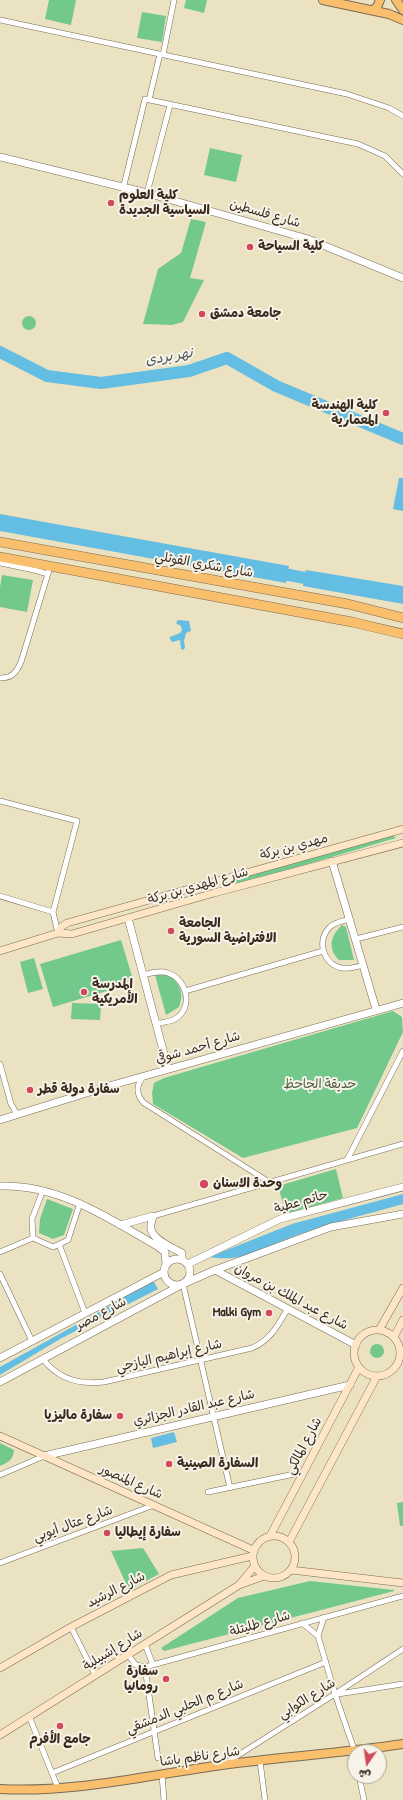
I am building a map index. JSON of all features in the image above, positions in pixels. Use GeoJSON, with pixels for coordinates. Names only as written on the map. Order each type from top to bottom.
{"type":"FeatureCollection","features":[{"type":"Feature","properties":{"kind":"highway","name":"شارع شكري القوتلي"},"geometry":{"type":"LineString","coordinates":[[0,542],[348,604],[403,618]]}},
{"type":"Feature","properties":{"kind":"highway"},"geometry":{"type":"LineString","coordinates":[[0,557],[49,570],[352,622],[403,634]]}},
{"type":"Feature","properties":{"kind":"main road"},"geometry":{"type":"LineString","coordinates":[[323,0],[373,10],[403,20]]}},
{"type":"Feature","properties":{"kind":"main road"},"geometry":{"type":"LineString","coordinates":[[373,10],[377,7],[380,0]]}},
{"type":"Feature","properties":{"kind":"main road"},"geometry":{"type":"LineString","coordinates":[[396,0],[403,10]]}},
{"type":"Feature","properties":{"kind":"main road","name":"مهدي بن بركة"},"geometry":{"type":"LineString","coordinates":[[58,933],[61,927],[67,923],[198,885],[403,829]]}},
{"type":"Feature","properties":{"kind":"main road","name":"شارع المهدي بن بركة"},"geometry":{"type":"LineString","coordinates":[[0,951],[58,933],[72,934],[201,897],[403,843]]}},
{"type":"Feature","properties":{"kind":"main road"},"geometry":{"type":"LineString","coordinates":[[212,882],[214,894]]}},
{"type":"Feature","properties":{"kind":"main road"},"geometry":{"type":"LineString","coordinates":[[198,885],[198,892],[201,897]]}},
{"type":"Feature","properties":{"kind":"main road"},"geometry":{"type":"LineString","coordinates":[[379,1330],[403,1288]]}},
{"type":"Feature","properties":{"kind":"main road"},"geometry":{"type":"LineString","coordinates":[[394,1337],[403,1320]]}},
{"type":"Feature","properties":{"kind":"main road"},"geometry":{"type":"LineString","coordinates":[[379,1330],[385,1331],[394,1337],[400,1349],[401,1364],[390,1372],[377,1376],[371,1375],[359,1367],[354,1352],[356,1345],[365,1334],[379,1330]]}},
{"type":"Feature","properties":{"kind":"main road","name":"شارع المالكي"},"geometry":{"type":"LineString","coordinates":[[270,1536],[359,1367]]}},
{"type":"Feature","properties":{"kind":"main road"},"geometry":{"type":"LineString","coordinates":[[289,1542],[377,1376]]}},
{"type":"Feature","properties":{"kind":"main road","name":"شارع المنصور"},"geometry":{"type":"LineString","coordinates":[[0,1436],[154,1505],[253,1553]]}},
{"type":"Feature","properties":{"kind":"main road"},"geometry":{"type":"LineString","coordinates":[[270,1536],[277,1536],[289,1542],[295,1555],[291,1570],[282,1577],[276,1578],[264,1576],[239,1585],[254,1567],[253,1553],[260,1540],[270,1536]]}},
{"type":"Feature","properties":{"kind":"main road","name":"شارع الرشيد"},"geometry":{"type":"LineString","coordinates":[[0,1668],[71,1627],[171,1575],[253,1553]]}},
{"type":"Feature","properties":{"kind":"main road"},"geometry":{"type":"LineString","coordinates":[[254,1567],[264,1576]]}},
{"type":"Feature","properties":{"kind":"main road"},"geometry":{"type":"LineString","coordinates":[[291,1570],[403,1583]]}},
{"type":"Feature","properties":{"kind":"main road","name":"شارع إشبيلية"},"geometry":{"type":"LineString","coordinates":[[0,1734],[239,1585]]}},
{"type":"Feature","properties":{"kind":"main road","name":"شارع ناظم باشا"},"geometry":{"type":"LineString","coordinates":[[387,1747],[403,1744]]}},
{"type":"Feature","properties":{"kind":"main road","name":"شارع ناظم باشا"},"geometry":{"type":"LineString","coordinates":[[0,1789],[26,1790],[58,1788],[162,1775],[222,1765],[347,1753]]}},
{"type":"Feature","properties":{"kind":"street"},"geometry":{"type":"LineString","coordinates":[[123,189],[161,54],[174,0]]}},
{"type":"Feature","properties":{"kind":"street"},"geometry":{"type":"LineString","coordinates":[[0,20],[347,94],[382,105],[403,116]]}},
{"type":"Feature","properties":{"kind":"street"},"geometry":{"type":"LineString","coordinates":[[147,100],[358,144],[385,156],[403,174]]}},
{"type":"Feature","properties":{"kind":"street"},"geometry":{"type":"LineString","coordinates":[[147,193],[170,105]]}},
{"type":"Feature","properties":{"kind":"street","name":"شارع فلسطين"},"geometry":{"type":"LineString","coordinates":[[0,157],[123,189],[147,193],[308,239],[403,278]]}},
{"type":"Feature","properties":{"kind":"street"},"geometry":{"type":"LineString","coordinates":[[0,563],[34,570],[49,570],[16,674],[7,678],[0,678]]}},
{"type":"Feature","properties":{"kind":"street"},"geometry":{"type":"LineString","coordinates":[[0,801],[77,822],[53,912],[58,933]]}},
{"type":"Feature","properties":{"kind":"street"},"geometry":{"type":"LineString","coordinates":[[332,861],[376,1009]]}},
{"type":"Feature","properties":{"kind":"street"},"geometry":{"type":"LineString","coordinates":[[0,896],[53,912]]}},
{"type":"Feature","properties":{"kind":"street"},"geometry":{"type":"LineString","coordinates":[[128,918],[168,1069]]}},
{"type":"Feature","properties":{"kind":"street"},"geometry":{"type":"LineString","coordinates":[[350,920],[335,924],[329,928],[324,934],[322,944],[323,951],[327,960],[342,968],[363,965]]}},
{"type":"Feature","properties":{"kind":"street"},"geometry":{"type":"LineString","coordinates":[[356,940],[403,927]]}},
{"type":"Feature","properties":{"kind":"street"},"geometry":{"type":"LineString","coordinates":[[185,991],[323,951]]}},
{"type":"Feature","properties":{"kind":"street"},"geometry":{"type":"LineString","coordinates":[[143,975],[167,972],[174,975],[182,983],[185,991],[186,999],[181,1013],[175,1019],[156,1024]]}},
{"type":"Feature","properties":{"kind":"street","name":"شارع أحمد شوقي"},"geometry":{"type":"LineString","coordinates":[[0,1120],[168,1069],[376,1009],[403,1003]]}},
{"type":"Feature","properties":{"kind":"street"},"geometry":{"type":"LineString","coordinates":[[392,1005],[403,1009]]}},
{"type":"Feature","properties":{"kind":"street"},"geometry":{"type":"LineString","coordinates":[[347,1160],[403,1051]]}},
{"type":"Feature","properties":{"kind":"street"},"geometry":{"type":"LineString","coordinates":[[0,1064],[11,1104],[17,1114]]}},
{"type":"Feature","properties":{"kind":"street"},"geometry":{"type":"LineString","coordinates":[[144,1076],[139,1082],[138,1090],[139,1097],[144,1103],[269,1182]]}},
{"type":"Feature","properties":{"kind":"street"},"geometry":{"type":"LineString","coordinates":[[120,1225],[403,1144]]}},
{"type":"Feature","properties":{"kind":"street"},"geometry":{"type":"LineString","coordinates":[[0,1186],[43,1190],[80,1203],[165,1252],[166,1280],[174,1285],[183,1284],[190,1275],[182,1253],[167,1246],[152,1233],[151,1228],[153,1216]]}},
{"type":"Feature","properties":{"kind":"street","name":"حاتم عطية"},"geometry":{"type":"LineString","coordinates":[[185,1262],[280,1219],[403,1187]]}},
{"type":"Feature","properties":{"kind":"street"},"geometry":{"type":"LineString","coordinates":[[33,1238],[32,1218],[43,1190]]}},
{"type":"Feature","properties":{"kind":"street"},"geometry":{"type":"LineString","coordinates":[[0,1252],[33,1238],[53,1247],[68,1240],[80,1203]]}},
{"type":"Feature","properties":{"kind":"street"},"geometry":{"type":"LineString","coordinates":[[215,1270],[331,1227],[403,1214]]}},
{"type":"Feature","properties":{"kind":"street"},"geometry":{"type":"LineString","coordinates":[[59,1244],[85,1313]]}},
{"type":"Feature","properties":{"kind":"street"},"geometry":{"type":"LineString","coordinates":[[165,1268],[175,1259],[185,1262]]}},
{"type":"Feature","properties":{"kind":"street","name":"شارع مصر"},"geometry":{"type":"LineString","coordinates":[[0,1358],[165,1268]]}},
{"type":"Feature","properties":{"kind":"street","name":"شارع مصر"},"geometry":{"type":"LineString","coordinates":[[0,1382],[183,1284],[215,1270]]}},
{"type":"Feature","properties":{"kind":"street","name":"شارع عبد الملك بن مروان"},"geometry":{"type":"LineString","coordinates":[[215,1270],[356,1345]]}},
{"type":"Feature","properties":{"kind":"street"},"geometry":{"type":"LineString","coordinates":[[0,1274],[32,1341]]}},
{"type":"Feature","properties":{"kind":"street"},"geometry":{"type":"LineString","coordinates":[[183,1284],[230,1488]]}},
{"type":"Feature","properties":{"kind":"street","name":"شارع إبراهيم اليازجي"},"geometry":{"type":"LineString","coordinates":[[43,1359],[50,1368],[64,1377],[83,1383],[94,1383],[201,1360],[258,1345],[273,1334],[288,1308]]}},
{"type":"Feature","properties":{"kind":"street","name":"شارع عبد القادر الجزائري"},"geometry":{"type":"LineString","coordinates":[[44,1456],[350,1384]]}},
{"type":"Feature","properties":{"kind":"street"},"geometry":{"type":"LineString","coordinates":[[0,1475],[44,1456]]}},
{"type":"Feature","properties":{"kind":"street"},"geometry":{"type":"LineString","coordinates":[[208,1492],[304,1472]]}},
{"type":"Feature","properties":{"kind":"street","name":"شارع عتال أيوبي"},"geometry":{"type":"LineString","coordinates":[[0,1563],[154,1505]]}},
{"type":"Feature","properties":{"kind":"street","name":"شارع طليتلة"},"geometry":{"type":"LineString","coordinates":[[145,1667],[403,1596]]}},
{"type":"Feature","properties":{"kind":"street"},"geometry":{"type":"LineString","coordinates":[[318,1636],[324,1617]]}},
{"type":"Feature","properties":{"kind":"street"},"geometry":{"type":"LineString","coordinates":[[302,1623],[318,1636],[335,1694],[352,1744]]}},
{"type":"Feature","properties":{"kind":"street"},"geometry":{"type":"LineString","coordinates":[[71,1627],[95,1675]]}},
{"type":"Feature","properties":{"kind":"street"},"geometry":{"type":"LineString","coordinates":[[145,1644],[153,1665]]}},
{"type":"Feature","properties":{"kind":"street","name":"شارع الكوابي"},"geometry":{"type":"LineString","coordinates":[[222,1765],[403,1649]]}},
{"type":"Feature","properties":{"kind":"street"},"geometry":{"type":"LineString","coordinates":[[128,1655],[136,1665],[145,1667],[158,1758]]}},
{"type":"Feature","properties":{"kind":"street","name":"شارع م الحلبي الدمشقي"},"geometry":{"type":"LineString","coordinates":[[52,1773],[326,1662]]}},
{"type":"Feature","properties":{"kind":"street"},"geometry":{"type":"LineString","coordinates":[[335,1694],[403,1684]]}},
{"type":"Feature","properties":{"kind":"street"},"geometry":{"type":"LineString","coordinates":[[29,1716],[58,1788]]}},
{"type":"Feature","properties":{"kind":"street"},"geometry":{"type":"LineString","coordinates":[[260,1761],[265,1800]]}},
{"type":"Feature","properties":{"kind":"street"},"geometry":{"type":"LineString","coordinates":[[162,1775],[164,1800]]}},
{"type":"Feature","properties":{"kind":"street"},"geometry":{"type":"LineString","coordinates":[[361,1784],[364,1800]]}},
{"type":"Feature","properties":{"kind":"green space"},"geometry":{"type":"Polygon","coordinates":[[[49,0],[76,0],[71,25],[45,19],[49,0]]]}},
{"type":"Feature","properties":{"kind":"green space"},"geometry":{"type":"Polygon","coordinates":[[[186,0],[207,0],[204,13],[184,8],[186,0]]]}},
{"type":"Feature","properties":{"kind":"green space"},"geometry":{"type":"Polygon","coordinates":[[[142,12],[166,16],[162,42],[137,38],[142,12]]]}},
{"type":"Feature","properties":{"kind":"green space"},"geometry":{"type":"Polygon","coordinates":[[[210,148],[242,155],[236,182],[204,175],[210,148]]]}},
{"type":"Feature","properties":{"kind":"green space"},"geometry":{"type":"Polygon","coordinates":[[[191,219],[206,222],[190,278],[204,280],[183,322],[172,325],[143,324],[158,269],[181,253],[191,219]]]}},
{"type":"Feature","properties":{"kind":"green space"},"geometry":{"type":"Polygon","coordinates":[[[29,316],[34,318],[36,323],[34,328],[29,330],[24,328],[22,323],[24,318],[29,316]]]}},
{"type":"Feature","properties":{"kind":"green space"},"geometry":{"type":"Polygon","coordinates":[[[2,575],[33,580],[27,612],[0,607],[0,587],[2,575]]]}},
{"type":"Feature","properties":{"kind":"green space"},"geometry":{"type":"Polygon","coordinates":[[[391,834],[396,838],[237,885],[235,879],[391,834]]]}},
{"type":"Feature","properties":{"kind":"green space"},"geometry":{"type":"Polygon","coordinates":[[[342,925],[346,927],[354,960],[339,960],[333,951],[333,937],[342,925]]]}},
{"type":"Feature","properties":{"kind":"green space"},"geometry":{"type":"Polygon","coordinates":[[[121,940],[134,983],[53,1007],[40,964],[121,940]]]}},
{"type":"Feature","properties":{"kind":"green space"},"geometry":{"type":"Polygon","coordinates":[[[34,958],[43,989],[28,993],[20,962],[34,958]]]}},
{"type":"Feature","properties":{"kind":"green space"},"geometry":{"type":"Polygon","coordinates":[[[160,974],[171,976],[181,990],[181,1002],[179,1007],[166,1015],[155,975],[160,974]]]}},
{"type":"Feature","properties":{"kind":"green space"},"geometry":{"type":"Polygon","coordinates":[[[72,1003],[101,1004],[100,1020],[71,1019],[72,1003]]]}},
{"type":"Feature","properties":{"kind":"green space","name":"حديقة الجاحظ"},"geometry":{"type":"Polygon","coordinates":[[[393,1011],[402,1017],[403,1032],[357,1128],[243,1158],[153,1104],[152,1093],[154,1083],[164,1078],[393,1011]]]}},
{"type":"Feature","properties":{"kind":"green space"},"geometry":{"type":"Polygon","coordinates":[[[336,1169],[343,1198],[286,1214],[278,1186],[336,1169]]]}},
{"type":"Feature","properties":{"kind":"green space"},"geometry":{"type":"Polygon","coordinates":[[[47,1199],[73,1209],[64,1235],[53,1239],[39,1233],[40,1219],[47,1199]]]}},
{"type":"Feature","properties":{"kind":"green space"},"geometry":{"type":"Polygon","coordinates":[[[374,1344],[380,1344],[384,1348],[384,1354],[380,1358],[374,1358],[370,1354],[370,1348],[374,1344]]]}},
{"type":"Feature","properties":{"kind":"green space"},"geometry":{"type":"Polygon","coordinates":[[[0,1443],[14,1450],[13,1456],[10,1460],[0,1466],[0,1443]]]}},
{"type":"Feature","properties":{"kind":"green space"},"geometry":{"type":"Polygon","coordinates":[[[403,1502],[403,1526],[400,1526],[397,1503],[403,1502]]]}},
{"type":"Feature","properties":{"kind":"green space"},"geometry":{"type":"Polygon","coordinates":[[[143,1548],[159,1574],[129,1590],[111,1551],[143,1548]]]}},
{"type":"Feature","properties":{"kind":"green space"},"geometry":{"type":"Polygon","coordinates":[[[310,1581],[394,1591],[164,1651],[161,1648],[238,1598],[310,1581]]]}},
{"type":"Feature","properties":{"kind":"water"},"geometry":{"type":"Polygon","coordinates":[[[399,478],[403,478],[403,511],[393,509],[399,478]]]}},
{"type":"Feature","properties":{"kind":"water"},"geometry":{"type":"Polygon","coordinates":[[[0,514],[289,566],[286,583],[0,531],[0,514]]]}},
{"type":"Feature","properties":{"kind":"water"},"geometry":{"type":"Polygon","coordinates":[[[306,570],[403,586],[403,604],[303,586],[306,570]]]}},
{"type":"Feature","properties":{"kind":"water"},"geometry":{"type":"Polygon","coordinates":[[[178,620],[189,621],[191,631],[186,633],[184,641],[185,648],[183,650],[181,649],[180,640],[172,642],[170,639],[170,637],[180,633],[182,630],[181,626],[176,623],[178,620]]]}},
{"type":"Feature","properties":{"kind":"water"},"geometry":{"type":"Polygon","coordinates":[[[403,1194],[403,1204],[297,1235],[254,1253],[233,1258],[209,1257],[292,1224],[403,1194]]]}},
{"type":"Feature","properties":{"kind":"water"},"geometry":{"type":"Polygon","coordinates":[[[153,1280],[158,1289],[60,1339],[0,1375],[0,1367],[153,1280]]]}},
{"type":"Feature","properties":{"kind":"water"},"geometry":{"type":"Polygon","coordinates":[[[174,1432],[177,1442],[153,1448],[151,1438],[174,1432]]]}},
{"type":"Feature","properties":{"kind":"waterway","name":"نهر بردى"},"geometry":{"type":"LineString","coordinates":[[0,352],[47,376],[101,383],[189,371],[227,358],[276,386],[403,439]]}},
{"type":"Feature","properties":{"kind":"waterway","name":"نهر بردى"},"geometry":{"type":"LineString","coordinates":[[273,572],[321,581]]}},
{"type":"Feature","properties":{"kind":"place","name":"كلية العلوم السياسية الجديدة"},"geometry":{"type":"Point","coordinates":[111,203]}},
{"type":"Feature","properties":{"kind":"place","name":"كلية السياحة"},"geometry":{"type":"Point","coordinates":[250,247]}},
{"type":"Feature","properties":{"kind":"place","name":"جامعة دمشق"},"geometry":{"type":"Point","coordinates":[202,314]}},
{"type":"Feature","properties":{"kind":"place","name":"كلية الهندسة المعمارية"},"geometry":{"type":"Point","coordinates":[386,413]}},
{"type":"Feature","properties":{"kind":"place","name":"الجامعة الافتراضية السورية"},"geometry":{"type":"Point","coordinates":[171,931]}},
{"type":"Feature","properties":{"kind":"place","name":"المدرسة الأمريكية"},"geometry":{"type":"Point","coordinates":[84,992]}},
{"type":"Feature","properties":{"kind":"place","name":"سفارة دولة قطر"},"geometry":{"type":"Point","coordinates":[30,1090]}},
{"type":"Feature","properties":{"kind":"place","name":"وحدة الاسنان"},"geometry":{"type":"Point","coordinates":[204,1184]}},
{"type":"Feature","properties":{"kind":"place","name":"Malki Gym"},"geometry":{"type":"Point","coordinates":[269,1313]}},
{"type":"Feature","properties":{"kind":"place","name":"سفارة ماليزيا"},"geometry":{"type":"Point","coordinates":[120,1416]}},
{"type":"Feature","properties":{"kind":"place","name":"السفارة الصينية"},"geometry":{"type":"Point","coordinates":[169,1464]}},
{"type":"Feature","properties":{"kind":"place","name":"سفارة إيطاليا"},"geometry":{"type":"Point","coordinates":[107,1533]}},
{"type":"Feature","properties":{"kind":"place","name":"سفارة رومانيا"},"geometry":{"type":"Point","coordinates":[166,1679]}},
{"type":"Feature","properties":{"kind":"place","name":"جامع الأفرم"},"geometry":{"type":"Point","coordinates":[60,1726]}}]}
